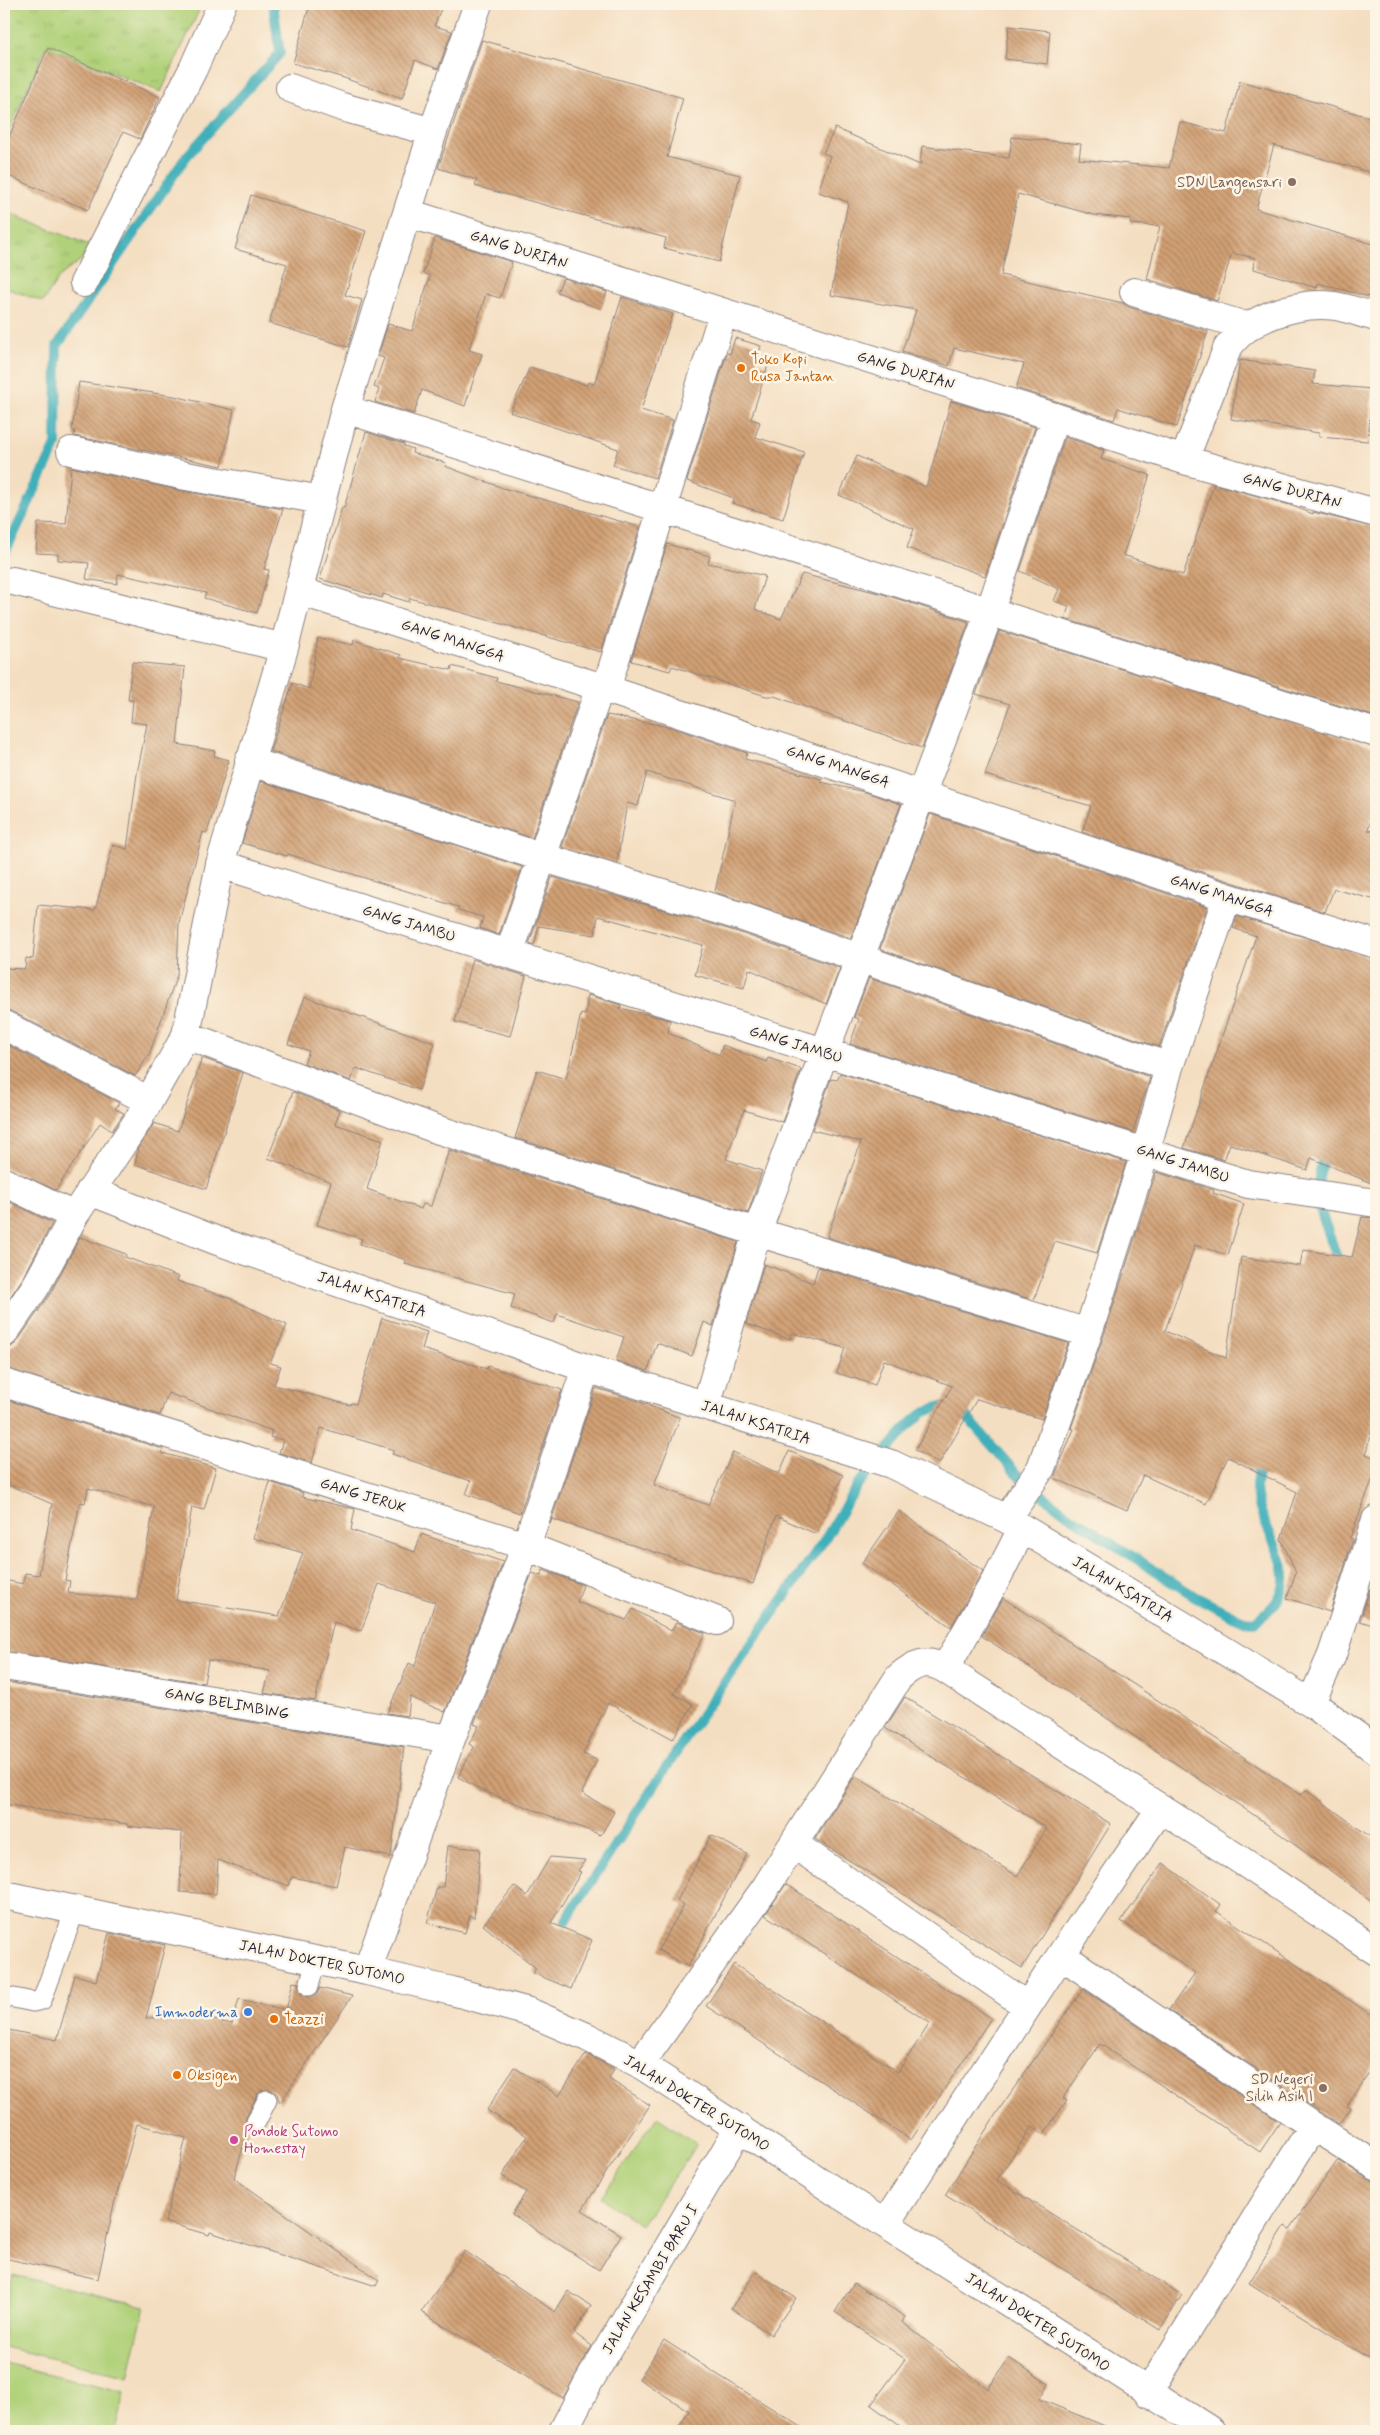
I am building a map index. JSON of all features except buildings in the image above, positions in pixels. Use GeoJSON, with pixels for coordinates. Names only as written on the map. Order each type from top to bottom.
{"type":"FeatureCollection","features":[{"type":"Feature","properties":{"kind":"street"},"geometry":{"type":"LineString","coordinates":[[84,283],[193,69],[222,4]]}},
{"type":"Feature","properties":{"kind":"street"},"geometry":{"type":"LineString","coordinates":[[4,1333],[36,1286],[74,1216],[149,1101],[186,1035],[220,864],[284,648],[345,409],[433,132],[478,4]]}},
{"type":"Feature","properties":{"kind":"street"},"geometry":{"type":"LineString","coordinates":[[290,88],[342,107],[433,132]]}},
{"type":"Feature","properties":{"kind":"street","name":"GANG DURIAN"},"geometry":{"type":"LineString","coordinates":[[408,213],[1055,417],[1184,460],[1376,513]]}},
{"type":"Feature","properties":{"kind":"street"},"geometry":{"type":"LineString","coordinates":[[1134,292],[1249,327]]}},
{"type":"Feature","properties":{"kind":"street"},"geometry":{"type":"LineString","coordinates":[[1184,460],[1227,349],[1234,339],[1249,327],[1284,312],[1311,305],[1335,306],[1376,317]]}},
{"type":"Feature","properties":{"kind":"street"},"geometry":{"type":"LineString","coordinates":[[509,954],[541,857],[603,688],[663,508],[723,313]]}},
{"type":"Feature","properties":{"kind":"street"},"geometry":{"type":"LineString","coordinates":[[345,409],[1376,733]]}},
{"type":"Feature","properties":{"kind":"street"},"geometry":{"type":"LineString","coordinates":[[706,1406],[757,1232],[990,611],[1055,417]]}},
{"type":"Feature","properties":{"kind":"street"},"geometry":{"type":"LineString","coordinates":[[71,451],[186,476],[322,500]]}},
{"type":"Feature","properties":{"kind":"street"},"geometry":{"type":"LineString","coordinates":[[13,581],[284,648]]}},
{"type":"Feature","properties":{"kind":"street","name":"GANG MANGGA"},"geometry":{"type":"LineString","coordinates":[[299,591],[603,688],[1227,897],[1376,944]]}},
{"type":"Feature","properties":{"kind":"street"},"geometry":{"type":"LineString","coordinates":[[249,761],[541,857],[743,917],[860,956],[1169,1067]]}},
{"type":"Feature","properties":{"kind":"street","name":"GANG JAMBU"},"geometry":{"type":"LineString","coordinates":[[220,864],[823,1052],[1146,1150],[1248,1184],[1376,1203]]}},
{"type":"Feature","properties":{"kind":"street"},"geometry":{"type":"LineString","coordinates":[[945,1669],[998,1576],[1014,1524],[1088,1333],[1146,1150],[1169,1067],[1227,897]]}},
{"type":"Feature","properties":{"kind":"street"},"geometry":{"type":"LineString","coordinates":[[4,1025],[149,1101]]}},
{"type":"Feature","properties":{"kind":"street"},"geometry":{"type":"LineString","coordinates":[[186,1035],[433,1128],[757,1232],[1088,1333]]}},
{"type":"Feature","properties":{"kind":"street"},"geometry":{"type":"LineString","coordinates":[[4,1182],[74,1216]]}},
{"type":"Feature","properties":{"kind":"street","name":"JALAN KSATRIA"},"geometry":{"type":"LineString","coordinates":[[90,1191],[215,1240],[586,1368],[885,1463],[1014,1524],[1311,1703],[1376,1750]]}},
{"type":"Feature","properties":{"kind":"street"},"geometry":{"type":"LineString","coordinates":[[367,1971],[452,1739],[526,1546],[586,1368]]}},
{"type":"Feature","properties":{"kind":"street","name":"GANG JERUK"},"geometry":{"type":"LineString","coordinates":[[4,1383],[526,1546],[716,1621]]}},
{"type":"Feature","properties":{"kind":"street"},"geometry":{"type":"LineString","coordinates":[[1311,1703],[1332,1654],[1376,1520]]}},
{"type":"Feature","properties":{"kind":"street"},"geometry":{"type":"LineString","coordinates":[[640,2064],[766,1887],[899,1677],[912,1666],[925,1663],[945,1669],[1161,1808],[1376,1951]]}},
{"type":"Feature","properties":{"kind":"street","name":"GANG BELIMBING"},"geometry":{"type":"LineString","coordinates":[[4,1666],[452,1739]]}},
{"type":"Feature","properties":{"kind":"street"},"geometry":{"type":"LineString","coordinates":[[885,2224],[1061,1955],[1161,1808]]}},
{"type":"Feature","properties":{"kind":"street"},"geometry":{"type":"LineString","coordinates":[[794,1844],[1028,2006]]}},
{"type":"Feature","properties":{"kind":"street","name":"JALAN DOKTER SUTOMO"},"geometry":{"type":"LineString","coordinates":[[4,1895],[367,1971],[529,2012],[640,2064],[885,2224],[1148,2393],[1211,2431]]}},
{"type":"Feature","properties":{"kind":"street"},"geometry":{"type":"LineString","coordinates":[[1061,1955],[1313,2126],[1376,2166]]}},
{"type":"Feature","properties":{"kind":"street"},"geometry":{"type":"LineString","coordinates":[[1148,2393],[1313,2126]]}},
{"type":"Feature","properties":{"kind":"street","name":"JALAN KESAMBI BARU I"},"geometry":{"type":"LineString","coordinates":[[563,2431],[588,2383],[739,2128]]}},
{"type":"Feature","properties":{"kind":"lane"},"geometry":{"type":"LineString","coordinates":[[4,1996],[33,2002],[42,2000],[75,1910]]}},
{"type":"Feature","properties":{"kind":"lane"},"geometry":{"type":"LineString","coordinates":[[309,1986],[316,1960]]}},
{"type":"Feature","properties":{"kind":"lane"},"geometry":{"type":"LineString","coordinates":[[256,2122],[267,2100]]}},
{"type":"Feature","properties":{"kind":"green space"},"geometry":{"type":"Polygon","coordinates":[[[4,4],[202,4],[161,92],[46,47],[4,142],[4,4]]]}},
{"type":"Feature","properties":{"kind":"green space"},"geometry":{"type":"Polygon","coordinates":[[[4,211],[89,245],[82,259],[60,276],[43,302],[4,287],[4,211]]]}},
{"type":"Feature","properties":{"kind":"green space"},"geometry":{"type":"Polygon","coordinates":[[[657,2117],[697,2144],[641,2225],[601,2198],[657,2117]]]}},
{"type":"Feature","properties":{"kind":"green space"},"geometry":{"type":"Polygon","coordinates":[[[13,2275],[145,2306],[128,2377],[4,2347],[4,2315],[13,2275]]]}},
{"type":"Feature","properties":{"kind":"green space"},"geometry":{"type":"Polygon","coordinates":[[[4,2363],[125,2392],[116,2431],[4,2431],[4,2363]]]}},
{"type":"Feature","properties":{"kind":"waterway"},"geometry":{"type":"LineString","coordinates":[[4,555],[56,445],[57,346],[186,157],[280,53],[273,4]]}},
{"type":"Feature","properties":{"kind":"waterway"},"geometry":{"type":"LineString","coordinates":[[1324,1150],[1318,1183],[1320,1209],[1340,1266]]}},
{"type":"Feature","properties":{"kind":"waterway"},"geometry":{"type":"LineString","coordinates":[[566,1920],[691,1730],[827,1536],[858,1484],[909,1425],[924,1412],[938,1407],[954,1406],[961,1410],[1021,1479],[1068,1515],[1196,1597],[1244,1621],[1254,1622],[1273,1606],[1282,1590],[1284,1574],[1280,1558],[1259,1505],[1256,1484],[1261,1460]]}},
{"type":"Feature","properties":{"kind":"place","name":"SDN Langensari"},"geometry":{"type":"Point","coordinates":[1292,182]}},
{"type":"Feature","properties":{"kind":"place","name":"Toko Kopi Rusa Jantan"},"geometry":{"type":"Point","coordinates":[741,368]}},
{"type":"Feature","properties":{"kind":"place","name":"Immoderma"},"geometry":{"type":"Point","coordinates":[248,2012]}},
{"type":"Feature","properties":{"kind":"place","name":"Teazzi"},"geometry":{"type":"Point","coordinates":[274,2019]}},
{"type":"Feature","properties":{"kind":"place","name":"Oksigen"},"geometry":{"type":"Point","coordinates":[177,2075]}},
{"type":"Feature","properties":{"kind":"place","name":"SD Negeri Silih Asih I"},"geometry":{"type":"Point","coordinates":[1323,2088]}},
{"type":"Feature","properties":{"kind":"place","name":"Pondok Sutomo Homestay"},"geometry":{"type":"Point","coordinates":[234,2140]}}]}
